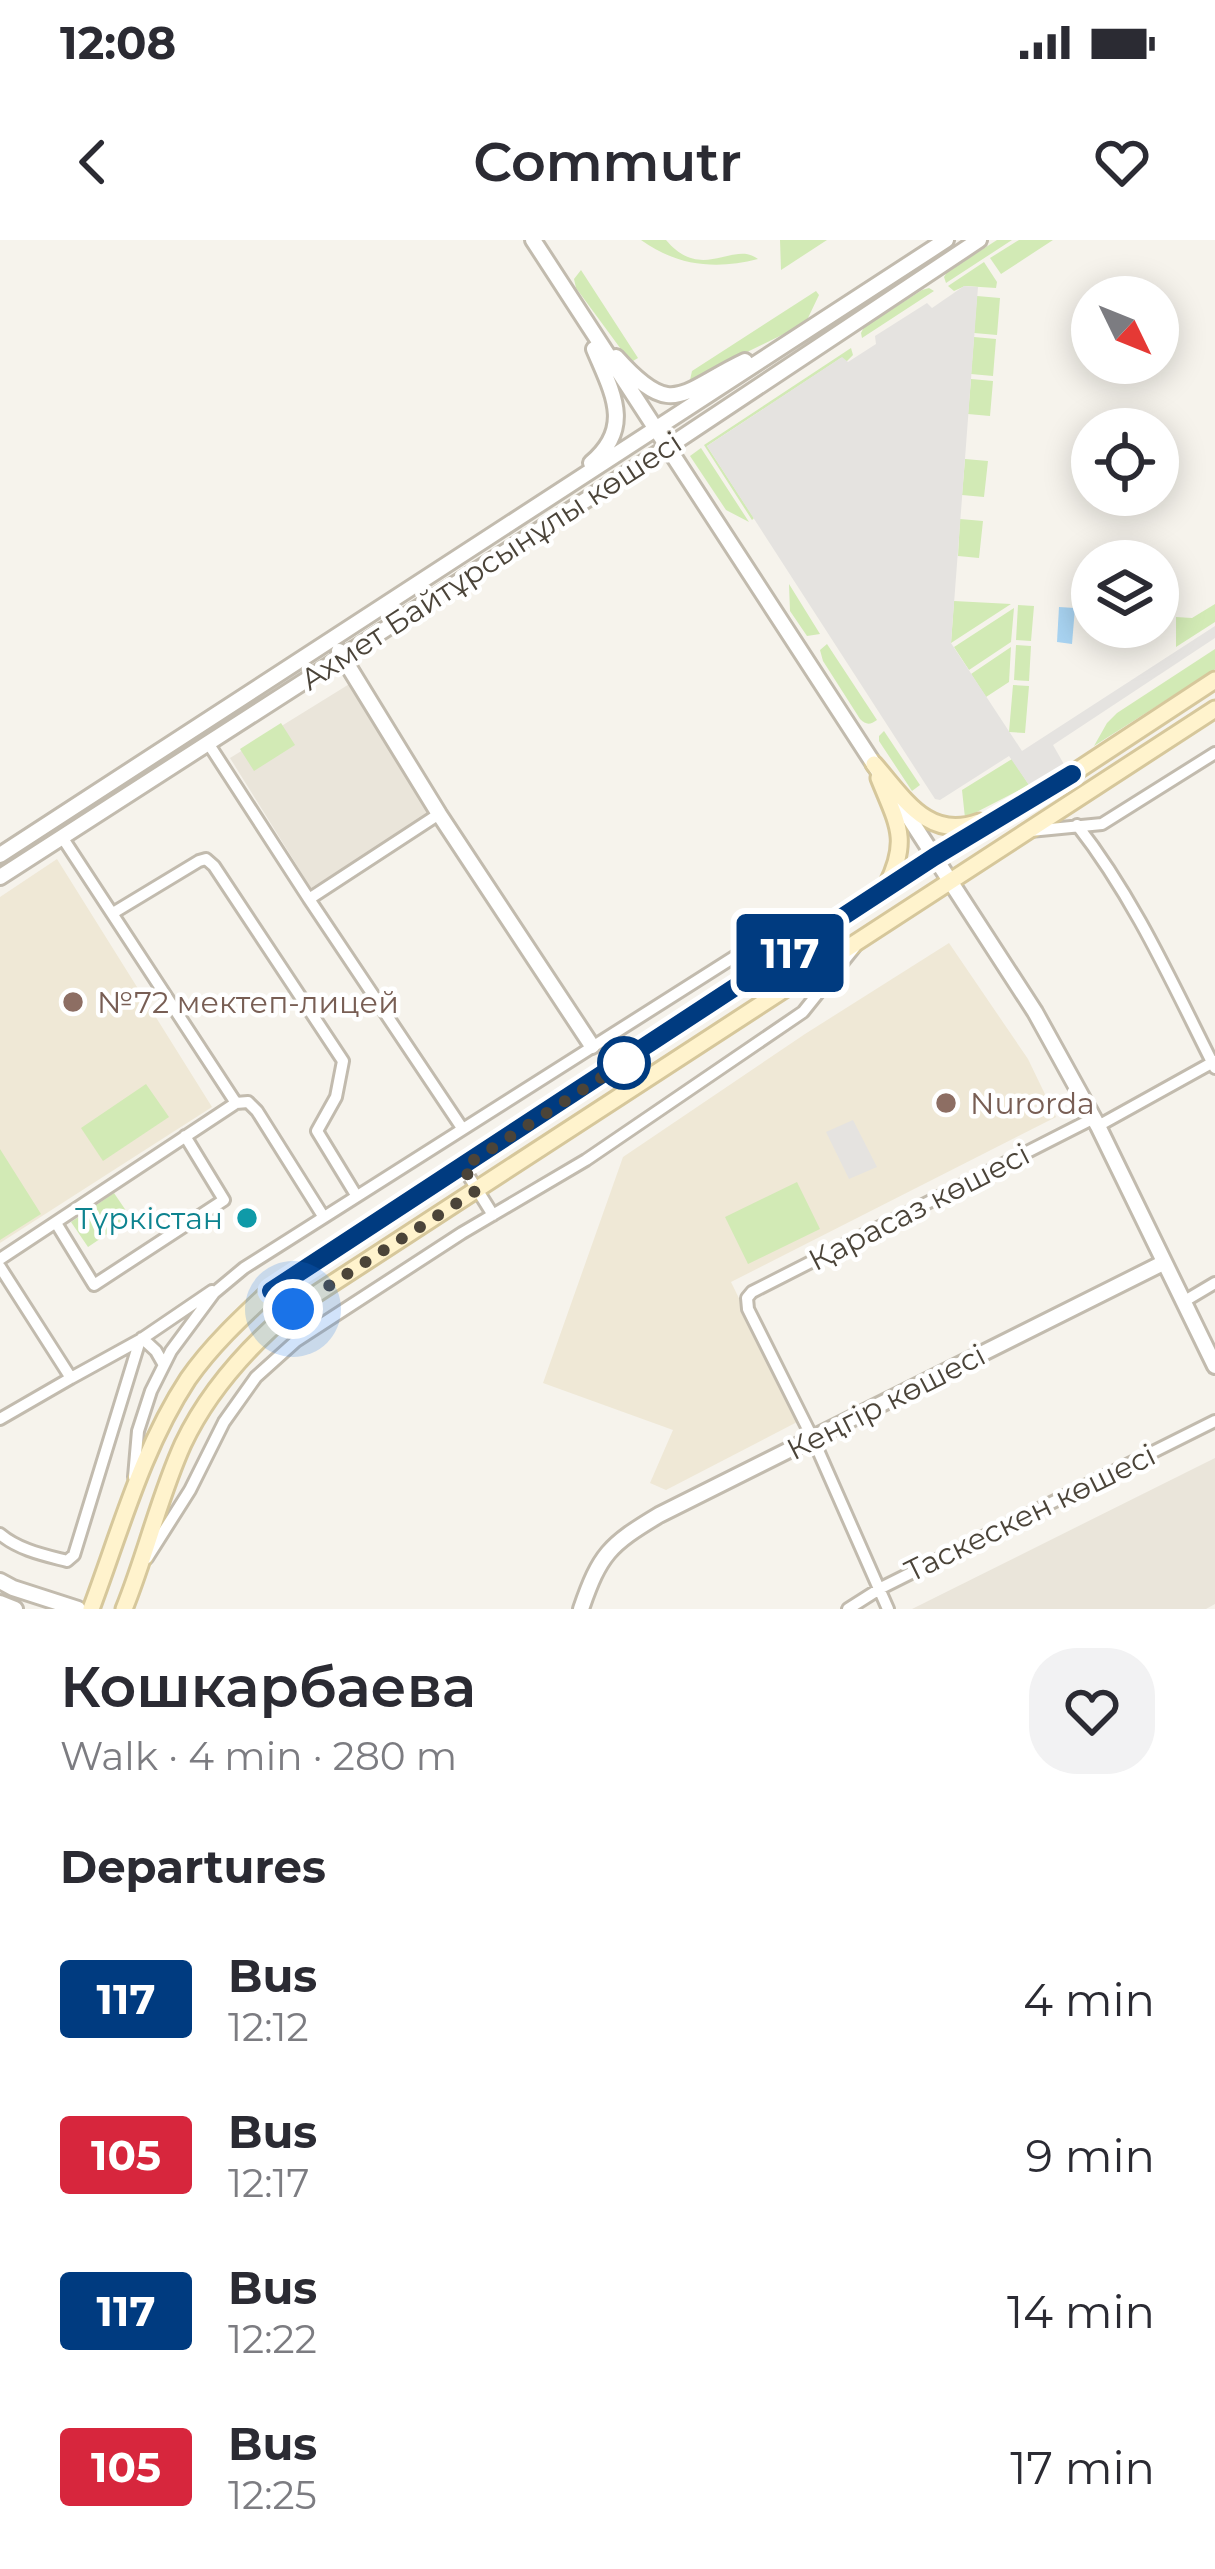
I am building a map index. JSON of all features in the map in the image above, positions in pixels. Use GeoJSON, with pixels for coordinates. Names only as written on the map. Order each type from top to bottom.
{"type":"FeatureCollection","features":[{"type":"Feature","properties":{"kind":"main road"},"geometry":{"type":"LineString","coordinates":[[91,1609],[133,1492],[188,1380],[234,1324],[271,1291],[934,857],[1215,680]]}},
{"type":"Feature","properties":{"kind":"main road"},"geometry":{"type":"LineString","coordinates":[[124,1609],[183,1443],[237,1362],[293,1309],[1215,710]]}},
{"type":"Feature","properties":{"kind":"main road"},"geometry":{"type":"LineString","coordinates":[[874,764],[914,810],[950,828],[976,823],[1036,796]]}},
{"type":"Feature","properties":{"kind":"main road"},"geometry":{"type":"LineString","coordinates":[[874,764],[901,838],[897,866],[885,890]]}},
{"type":"Feature","properties":{"kind":"street"},"geometry":{"type":"LineString","coordinates":[[533,240],[1035,1012],[1096,1122],[1215,1366]]}},
{"type":"Feature","properties":{"kind":"street","name":"Ахмет Байтұрсынұлы көшесі"},"geometry":{"type":"LineString","coordinates":[[0,855],[946,240]]}},
{"type":"Feature","properties":{"kind":"street","name":"Ахмет Байтұрсынұлы көшесі"},"geometry":{"type":"LineString","coordinates":[[0,877],[667,448],[979,240]]}},
{"type":"Feature","properties":{"kind":"street"},"geometry":{"type":"LineString","coordinates":[[584,322],[640,383],[661,395],[685,393],[787,341]]}},
{"type":"Feature","properties":{"kind":"street"},"geometry":{"type":"LineString","coordinates":[[528,512],[597,459],[614,437],[615,402],[584,322]]}},
{"type":"Feature","properties":{"kind":"street"},"geometry":{"type":"LineString","coordinates":[[331,640],[592,1046]]}},
{"type":"Feature","properties":{"kind":"street"},"geometry":{"type":"LineString","coordinates":[[208,743],[462,1128]]}},
{"type":"Feature","properties":{"kind":"street"},"geometry":{"type":"LineString","coordinates":[[1027,832],[1102,824],[1215,753]]}},
{"type":"Feature","properties":{"kind":"street"},"geometry":{"type":"LineString","coordinates":[[309,899],[439,814]]}},
{"type":"Feature","properties":{"kind":"street"},"geometry":{"type":"LineString","coordinates":[[1077,825],[1141,922],[1214,1064]]}},
{"type":"Feature","properties":{"kind":"street"},"geometry":{"type":"LineString","coordinates":[[62,837],[236,1102]]}},
{"type":"Feature","properties":{"kind":"street"},"geometry":{"type":"LineString","coordinates":[[112,913],[199,861],[206,859],[214,866],[343,1060],[336,1097],[317,1131],[356,1195]]}},
{"type":"Feature","properties":{"kind":"street"},"geometry":{"type":"LineString","coordinates":[[0,1419],[141,1339],[323,1216],[761,940],[849,913]]}},
{"type":"Feature","properties":{"kind":"street"},"geometry":{"type":"LineString","coordinates":[[140,1570],[190,1490],[224,1422],[256,1377],[296,1341],[586,1160],[803,1012],[861,940]]}},
{"type":"Feature","properties":{"kind":"street","name":"Қарасаз көшесі"},"geometry":{"type":"LineString","coordinates":[[813,1439],[748,1309],[752,1292],[1214,1064]]}},
{"type":"Feature","properties":{"kind":"street"},"geometry":{"type":"LineString","coordinates":[[71,1378],[0,1263],[236,1102],[248,1102],[257,1112],[323,1216]]}},
{"type":"Feature","properties":{"kind":"street"},"geometry":{"type":"LineString","coordinates":[[56,1223],[94,1285],[224,1200],[185,1136]]}},
{"type":"Feature","properties":{"kind":"street"},"geometry":{"type":"LineString","coordinates":[[463,1167],[493,1216]]}},
{"type":"Feature","properties":{"kind":"street","name":"Кеңгір көшесі"},"geometry":{"type":"LineString","coordinates":[[581,1609],[596,1568],[612,1546],[659,1515],[1163,1263]]}},
{"type":"Feature","properties":{"kind":"street"},"geometry":{"type":"LineString","coordinates":[[133,1492],[138,1431],[151,1391],[184,1333],[214,1293],[240,1272]]}},
{"type":"Feature","properties":{"kind":"street"},"geometry":{"type":"LineString","coordinates":[[1183,1302],[1215,1283]]}},
{"type":"Feature","properties":{"kind":"street"},"geometry":{"type":"LineString","coordinates":[[141,1339],[164,1365]]}},
{"type":"Feature","properties":{"kind":"street"},"geometry":{"type":"LineString","coordinates":[[0,1534],[22,1547],[71,1559],[141,1339]]}},
{"type":"Feature","properties":{"kind":"street","name":"Таскескен көшесі"},"geometry":{"type":"LineString","coordinates":[[848,1609],[880,1588],[1215,1421]]}},
{"type":"Feature","properties":{"kind":"street"},"geometry":{"type":"LineString","coordinates":[[813,1439],[888,1609]]}},
{"type":"Feature","properties":{"kind":"street"},"geometry":{"type":"LineString","coordinates":[[0,1581],[77,1609]]}},
{"type":"Feature","properties":{"kind":"street"},"geometry":{"type":"LineString","coordinates":[[0,1603],[15,1609]]}},
{"type":"Feature","properties":{"kind":"shaded area"},"geometry":{"type":"Polygon","coordinates":[[[964,286],[978,287],[951,643],[1022,751],[1215,626],[1215,638],[1053,745],[1065,766],[1029,785],[1009,756],[940,800],[935,799],[707,446],[842,357],[848,362],[876,344],[875,336],[927,303],[932,308],[964,286]]]}},
{"type":"Feature","properties":{"kind":"shaded area"},"geometry":{"type":"Polygon","coordinates":[[[351,683],[431,813],[311,888],[230,758],[351,683]]]}},
{"type":"Feature","properties":{"kind":"shaded area","name":"№72 мектеп-лицей"},"geometry":{"type":"Polygon","coordinates":[[[57,859],[212,1107],[0,1243],[0,897],[57,859]]]}},
{"type":"Feature","properties":{"kind":"shaded area"},"geometry":{"type":"Polygon","coordinates":[[[949,943],[1028,1059],[1056,1117],[731,1282],[799,1421],[666,1490],[650,1483],[673,1430],[543,1383],[623,1157],[949,943]]]}},
{"type":"Feature","properties":{"kind":"shaded area"},"geometry":{"type":"Polygon","coordinates":[[[853,1120],[877,1167],[849,1179],[826,1132],[853,1120]]]}},
{"type":"Feature","properties":{"kind":"shaded area"},"geometry":{"type":"Polygon","coordinates":[[[1215,1458],[1215,1604],[1206,1609],[912,1609],[1215,1458]]]}},
{"type":"Feature","properties":{"kind":"green space"},"geometry":{"type":"Polygon","coordinates":[[[641,240],[666,240],[679,252],[704,260],[738,254],[758,259],[697,263],[641,240]]]}},
{"type":"Feature","properties":{"kind":"green space"},"geometry":{"type":"Polygon","coordinates":[[[780,240],[827,240],[781,270],[780,240]]]}},
{"type":"Feature","properties":{"kind":"green space"},"geometry":{"type":"Polygon","coordinates":[[[997,240],[1012,240],[946,283],[947,272],[997,240]]]}},
{"type":"Feature","properties":{"kind":"green space"},"geometry":{"type":"Polygon","coordinates":[[[1019,240],[1053,240],[1001,274],[990,258],[1019,240]]]}},
{"type":"Feature","properties":{"kind":"green space"},"geometry":{"type":"Polygon","coordinates":[[[984,262],[996,288],[965,286],[954,291],[948,286],[984,262]]]}},
{"type":"Feature","properties":{"kind":"green space"},"geometry":{"type":"Polygon","coordinates":[[[581,270],[638,358],[633,361],[626,356],[576,288],[574,279],[581,270]]]}},
{"type":"Feature","properties":{"kind":"green space"},"geometry":{"type":"Polygon","coordinates":[[[929,288],[934,291],[862,338],[864,327],[929,288]]]}},
{"type":"Feature","properties":{"kind":"green space"},"geometry":{"type":"Polygon","coordinates":[[[816,291],[819,295],[807,320],[688,389],[692,371],[816,291]]]}},
{"type":"Feature","properties":{"kind":"green space"},"geometry":{"type":"Polygon","coordinates":[[[977,296],[1000,298],[997,335],[974,333],[977,296]]]}},
{"type":"Feature","properties":{"kind":"green space"},"geometry":{"type":"Polygon","coordinates":[[[974,337],[996,339],[993,376],[971,374],[974,337]]]}},
{"type":"Feature","properties":{"kind":"green space"},"geometry":{"type":"Polygon","coordinates":[[[851,348],[853,355],[846,362],[841,358],[707,446],[752,520],[704,445],[851,348]]]}},
{"type":"Feature","properties":{"kind":"green space"},"geometry":{"type":"Polygon","coordinates":[[[971,379],[993,381],[990,416],[968,414],[971,379]]]}},
{"type":"Feature","properties":{"kind":"green space"},"geometry":{"type":"Polygon","coordinates":[[[701,448],[749,522],[726,510],[690,456],[701,448]]]}},
{"type":"Feature","properties":{"kind":"green space"},"geometry":{"type":"Polygon","coordinates":[[[965,459],[988,461],[984,497],[962,495],[965,459]]]}},
{"type":"Feature","properties":{"kind":"green space"},"geometry":{"type":"Polygon","coordinates":[[[960,519],[983,521],[979,558],[958,556],[960,519]]]}},
{"type":"Feature","properties":{"kind":"green space"},"geometry":{"type":"Polygon","coordinates":[[[789,584],[820,634],[807,636],[790,611],[789,584]]]}},
{"type":"Feature","properties":{"kind":"green space"},"geometry":{"type":"Polygon","coordinates":[[[954,601],[1011,604],[951,643],[954,601]]]}},
{"type":"Feature","properties":{"kind":"green space"},"geometry":{"type":"Polygon","coordinates":[[[1215,604],[1215,622],[1179,645],[1179,617],[1192,618],[1215,604]]]}},
{"type":"Feature","properties":{"kind":"green space"},"geometry":{"type":"Polygon","coordinates":[[[1018,605],[1034,606],[1031,641],[1016,640],[1018,605]]]}},
{"type":"Feature","properties":{"kind":"green space"},"geometry":{"type":"Polygon","coordinates":[[[1014,608],[1011,642],[969,670],[954,647],[1014,608]]]}},
{"type":"Feature","properties":{"kind":"green space"},"geometry":{"type":"Polygon","coordinates":[[[827,644],[875,722],[860,719],[823,661],[820,650],[827,644]]]}},
{"type":"Feature","properties":{"kind":"green space"},"geometry":{"type":"Polygon","coordinates":[[[1016,645],[1031,646],[1029,681],[1014,680],[1016,645]]]}},
{"type":"Feature","properties":{"kind":"green space"},"geometry":{"type":"Polygon","coordinates":[[[1011,647],[1009,682],[986,697],[971,674],[1011,647]]]}},
{"type":"Feature","properties":{"kind":"green space"},"geometry":{"type":"Polygon","coordinates":[[[1215,649],[1215,669],[1094,746],[1117,713],[1215,649]]]}},
{"type":"Feature","properties":{"kind":"green space"},"geometry":{"type":"Polygon","coordinates":[[[1013,685],[1029,686],[1025,733],[1009,732],[1013,685]]]}},
{"type":"Feature","properties":{"kind":"green space"},"geometry":{"type":"Polygon","coordinates":[[[281,723],[295,745],[254,771],[240,749],[281,723]]]}},
{"type":"Feature","properties":{"kind":"green space"},"geometry":{"type":"Polygon","coordinates":[[[884,731],[920,785],[912,791],[879,741],[884,731]]]}},
{"type":"Feature","properties":{"kind":"green space"},"geometry":{"type":"Polygon","coordinates":[[[1012,759],[1029,785],[965,818],[962,790],[1012,759]]]}},
{"type":"Feature","properties":{"kind":"green space"},"geometry":{"type":"Polygon","coordinates":[[[146,1084],[169,1117],[103,1161],[81,1128],[146,1084]]]}},
{"type":"Feature","properties":{"kind":"green space"},"geometry":{"type":"Polygon","coordinates":[[[0,1149],[41,1214],[0,1240],[0,1149]]]}},
{"type":"Feature","properties":{"kind":"green space"},"geometry":{"type":"Polygon","coordinates":[[[797,1182],[820,1229],[748,1264],[725,1217],[797,1182]]]}},
{"type":"Feature","properties":{"kind":"green space"},"geometry":{"type":"Polygon","coordinates":[[[114,1193],[131,1218],[88,1247],[71,1222],[114,1193]]]}},
{"type":"Feature","properties":{"kind":"water"},"geometry":{"type":"Polygon","coordinates":[[[1059,607],[1071,608],[1071,644],[1057,642],[1059,607]]]}},
{"type":"Feature","properties":{"kind":"bus line","name":"117"},"geometry":{"type":"LineString","coordinates":[[271,1291],[934,857],[1072,774]]}},
{"type":"Feature","properties":{"kind":"place","name":"№72 мектеп-лицей"},"geometry":{"type":"Point","coordinates":[73,1002]}},
{"type":"Feature","properties":{"kind":"place","name":"Nurorda"},"geometry":{"type":"Point","coordinates":[946,1103]}},
{"type":"Feature","properties":{"kind":"place","name":"Түркістан"},"geometry":{"type":"Point","coordinates":[247,1218]}},
{"type":"Feature","properties":{"kind":"route"},"geometry":{"type":"LineString","coordinates":[[293,1309],[477,1190],[463,1167],[624,1063]]}}]}
